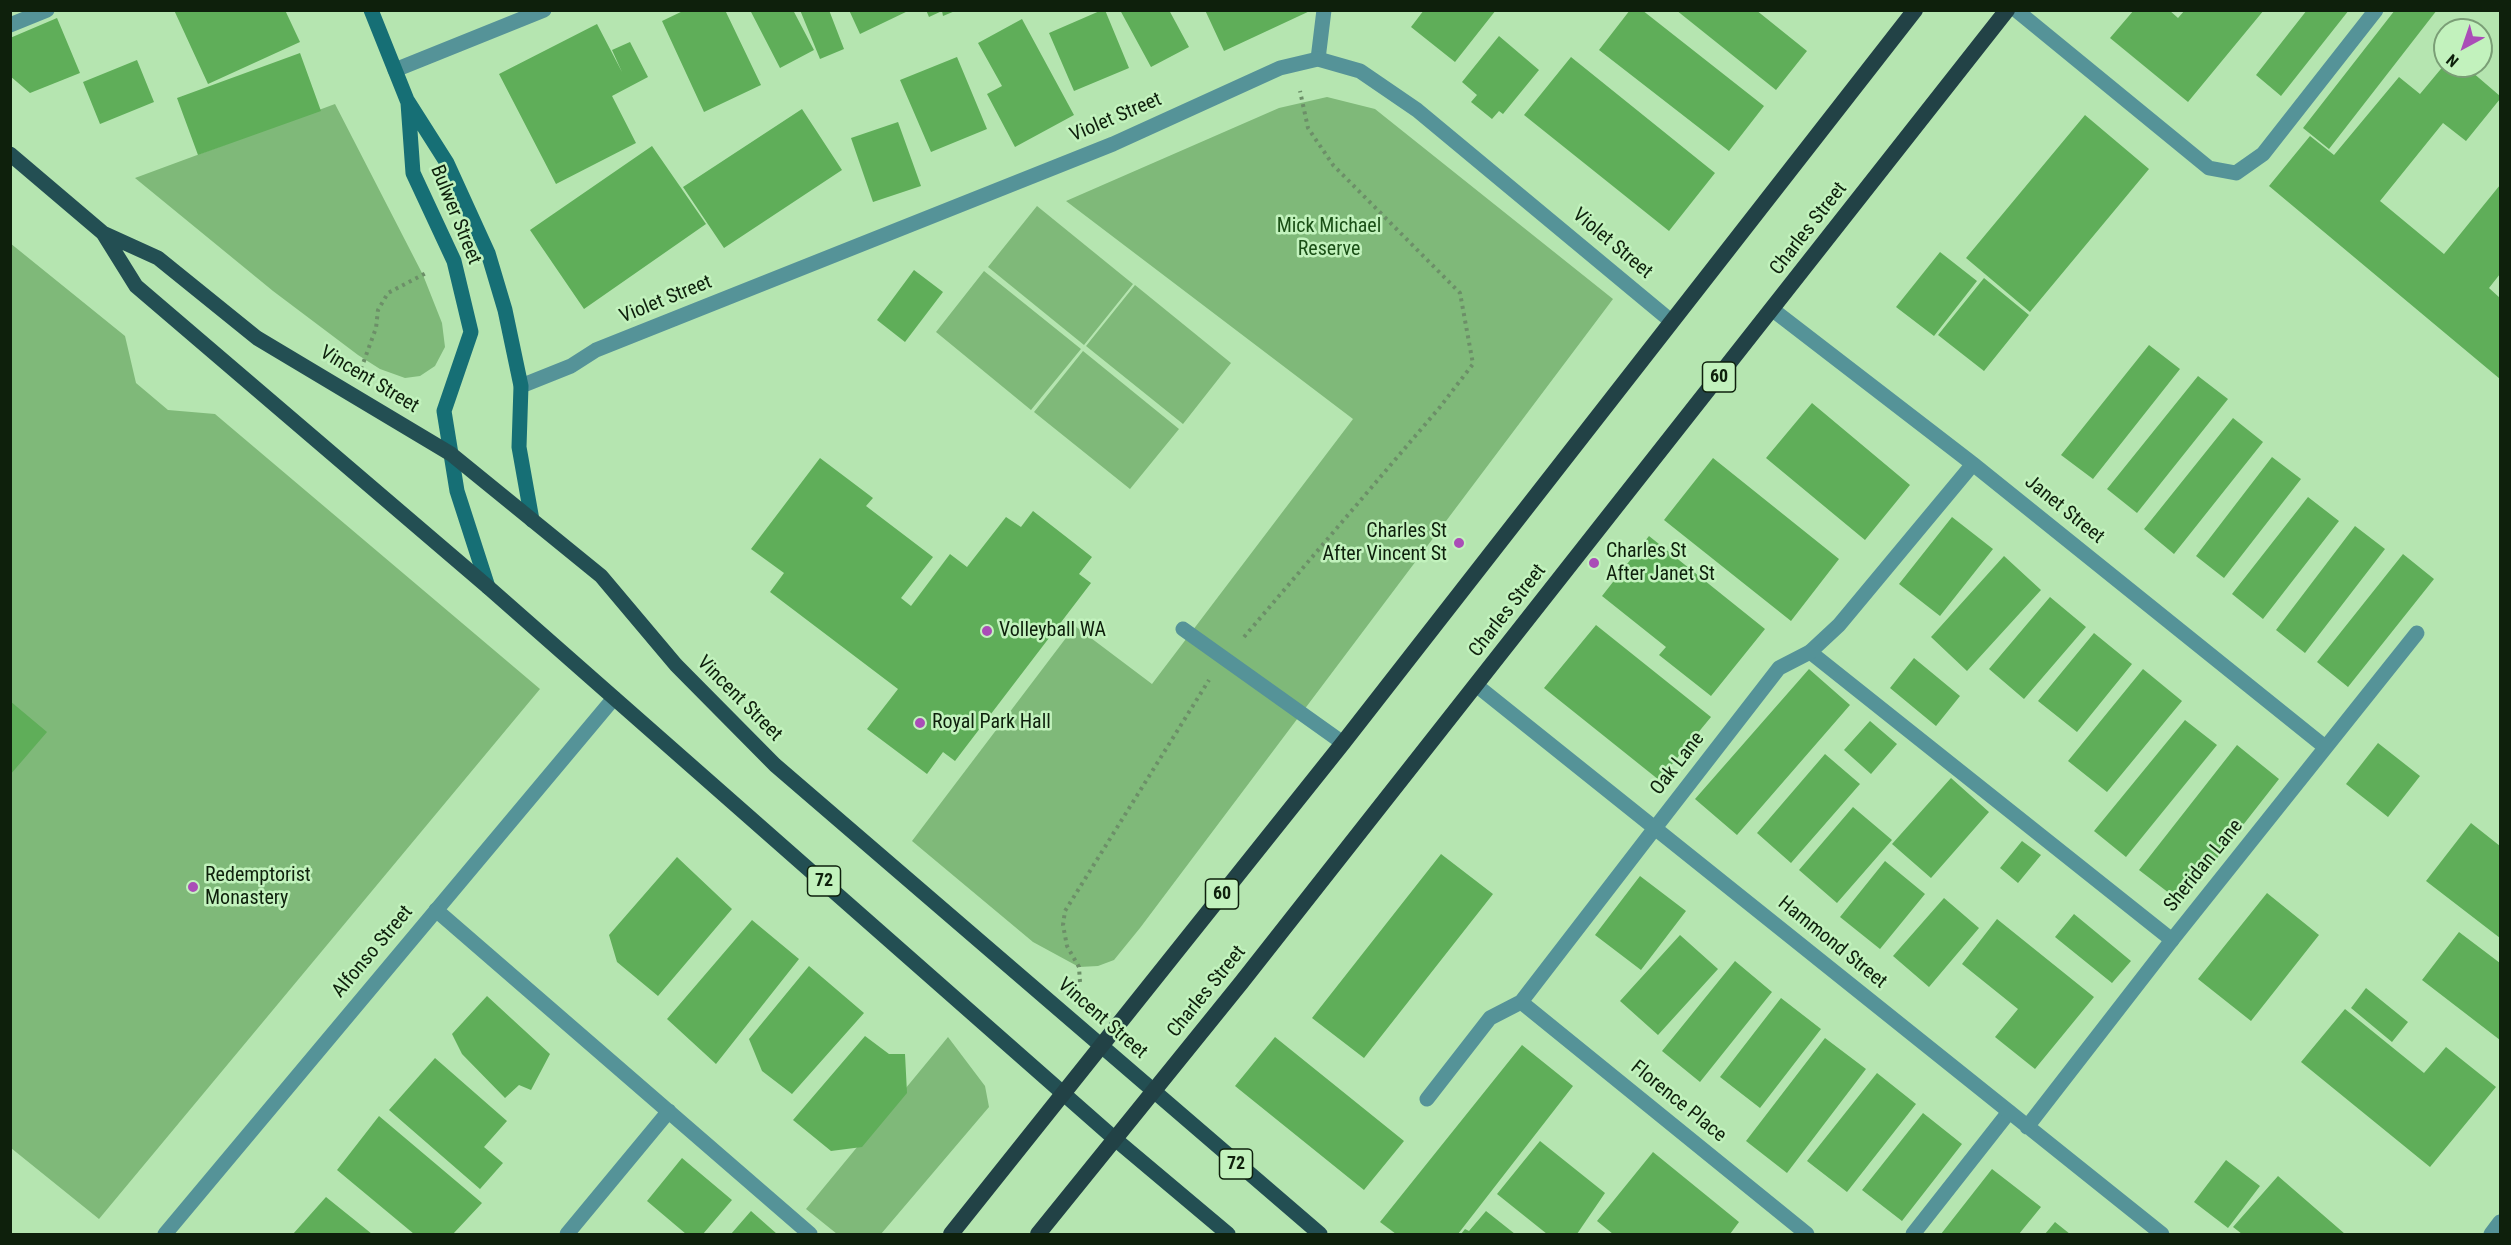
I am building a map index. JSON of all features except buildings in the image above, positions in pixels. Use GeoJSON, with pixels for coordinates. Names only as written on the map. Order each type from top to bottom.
{"type":"FeatureCollection","features":[{"type":"Feature","properties":{"kind":"highway","name":"60"},"geometry":{"type":"LineString","coordinates":[[951,1234],[1342,743],[1915,10]]}},
{"type":"Feature","properties":{"kind":"highway","name":"Charles Street"},"geometry":{"type":"LineString","coordinates":[[1038,1234],[1154,1092],[1773,310],[2007,10]]}},
{"type":"Feature","properties":{"kind":"main road","name":"Bulwer Street"},"geometry":{"type":"LineString","coordinates":[[371,10],[407,100],[447,163],[488,253],[505,310],[521,386],[519,447],[532,520]]}},
{"type":"Feature","properties":{"kind":"main road","name":"Bulwer Street"},"geometry":{"type":"LineString","coordinates":[[407,100],[413,172],[454,261],[471,333],[444,411],[466,523],[488,587]]}},
{"type":"Feature","properties":{"kind":"main road","name":"Vincent Street"},"geometry":{"type":"LineString","coordinates":[[10,154],[103,233],[158,258],[257,338],[451,454],[601,576],[676,665],[775,765],[1320,1234]]}},
{"type":"Feature","properties":{"kind":"main road","name":"Vincent Street"},"geometry":{"type":"LineString","coordinates":[[103,233],[136,286],[488,587],[1115,1139],[1228,1234]]}},
{"type":"Feature","properties":{"kind":"street"},"geometry":{"type":"LineString","coordinates":[[10,25],[48,10]]}},
{"type":"Feature","properties":{"kind":"street"},"geometry":{"type":"LineString","coordinates":[[395,70],[544,10]]}},
{"type":"Feature","properties":{"kind":"street"},"geometry":{"type":"LineString","coordinates":[[1318,59],[1324,10]]}},
{"type":"Feature","properties":{"kind":"street"},"geometry":{"type":"LineString","coordinates":[[2016,10],[2209,168],[2236,173],[2263,154],[2376,10]]}},
{"type":"Feature","properties":{"kind":"street","name":"Violet Street"},"geometry":{"type":"LineString","coordinates":[[521,386],[571,366],[596,350],[1113,144],[1280,68],[1318,59],[1360,70],[1417,110],[1671,321]]}},
{"type":"Feature","properties":{"kind":"street","name":"Janet Street"},"geometry":{"type":"LineString","coordinates":[[1773,310],[1973,464],[2325,747]]}},
{"type":"Feature","properties":{"kind":"street","name":"Oak Lane"},"geometry":{"type":"LineString","coordinates":[[1427,1100],[1490,1018],[1521,1002],[1779,668],[1810,651],[1839,625],[1973,464]]}},
{"type":"Feature","properties":{"kind":"street"},"geometry":{"type":"LineString","coordinates":[[1183,629],[1342,743]]}},
{"type":"Feature","properties":{"kind":"street","name":"Sheridan Lane"},"geometry":{"type":"LineString","coordinates":[[2027,1127],[2172,940],[2417,633]]}},
{"type":"Feature","properties":{"kind":"street"},"geometry":{"type":"LineString","coordinates":[[1810,651],[2172,940]]}},
{"type":"Feature","properties":{"kind":"street","name":"Hammond Street"},"geometry":{"type":"LineString","coordinates":[[1476,685],[2162,1234]]}},
{"type":"Feature","properties":{"kind":"street","name":"Alfonso Street"},"geometry":{"type":"LineString","coordinates":[[165,1234],[614,698]]}},
{"type":"Feature","properties":{"kind":"street"},"geometry":{"type":"LineString","coordinates":[[436,910],[810,1234]]}},
{"type":"Feature","properties":{"kind":"street","name":"Florence Place"},"geometry":{"type":"LineString","coordinates":[[1521,1002],[1807,1234]]}},
{"type":"Feature","properties":{"kind":"street"},"geometry":{"type":"LineString","coordinates":[[567,1234],[669,1112]]}},
{"type":"Feature","properties":{"kind":"street"},"geometry":{"type":"LineString","coordinates":[[1913,1234],[2009,1112]]}},
{"type":"Feature","properties":{"kind":"street"},"geometry":{"type":"LineString","coordinates":[[2491,1234],[2500,1222]]}},
{"type":"Feature","properties":{"kind":"path"},"geometry":{"type":"LineString","coordinates":[[1080,982],[1079,967],[1067,946],[1063,925],[1068,904],[1225,659],[1440,407],[1473,364],[1460,293],[1333,165],[1308,128],[1296,64]]}},
{"type":"Feature","properties":{"kind":"green space","name":"Mick Michael Reserve"},"geometry":{"type":"Polygon","coordinates":[[[1327,97],[1375,109],[1613,299],[1140,928],[1114,960],[1098,966],[1079,967],[1033,942],[912,841],[1075,626],[1152,684],[1353,419],[1066,201],[1279,108],[1327,97]]]}},
{"type":"Feature","properties":{"kind":"green space"},"geometry":{"type":"Polygon","coordinates":[[[335,104],[423,275],[442,323],[445,347],[435,366],[420,376],[405,378],[380,369],[358,355],[273,291],[135,178],[335,104]]]}},
{"type":"Feature","properties":{"kind":"green space"},"geometry":{"type":"Polygon","coordinates":[[[1037,206],[1133,284],[1084,345],[988,267],[1037,206]]]}},
{"type":"Feature","properties":{"kind":"green space","name":"Redemptorist Monastery"},"geometry":{"type":"Polygon","coordinates":[[[10,243],[125,336],[136,383],[168,410],[215,414],[540,689],[99,1219],[11,1148],[10,243]]]}},
{"type":"Feature","properties":{"kind":"green space"},"geometry":{"type":"Polygon","coordinates":[[[984,271],[1081,349],[1031,410],[936,332],[984,271]]]}},
{"type":"Feature","properties":{"kind":"green space"},"geometry":{"type":"Polygon","coordinates":[[[1135,285],[1231,363],[1183,424],[1086,346],[1135,285]]]}},
{"type":"Feature","properties":{"kind":"green space"},"geometry":{"type":"Polygon","coordinates":[[[1083,351],[1179,429],[1130,489],[1034,412],[1083,351]]]}},
{"type":"Feature","properties":{"kind":"green space"},"geometry":{"type":"Polygon","coordinates":[[[948,1037],[985,1086],[989,1107],[881,1234],[837,1234],[806,1209],[948,1037]]]}},
{"type":"Feature","properties":{"kind":"place","name":"Charles St After Vincent St"},"geometry":{"type":"Point","coordinates":[1459,543]}},
{"type":"Feature","properties":{"kind":"place","name":"Charles St After Janet St"},"geometry":{"type":"Point","coordinates":[1594,563]}},
{"type":"Feature","properties":{"kind":"place","name":"Volleyball WA"},"geometry":{"type":"Point","coordinates":[987,631]}},
{"type":"Feature","properties":{"kind":"place","name":"Royal Park Hall"},"geometry":{"type":"Point","coordinates":[920,723]}},
{"type":"Feature","properties":{"kind":"place","name":"Redemptorist Monastery"},"geometry":{"type":"Point","coordinates":[193,887]}}]}
